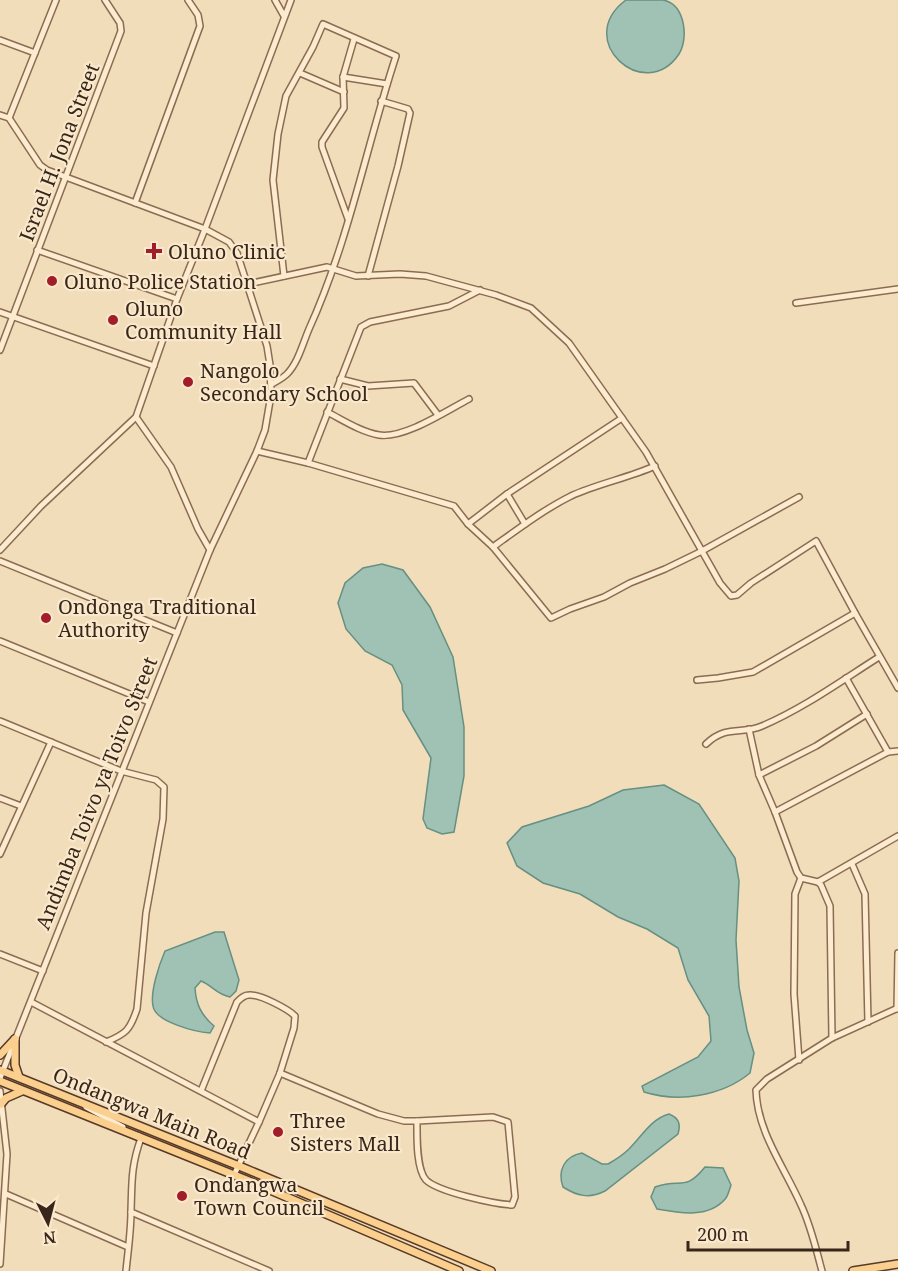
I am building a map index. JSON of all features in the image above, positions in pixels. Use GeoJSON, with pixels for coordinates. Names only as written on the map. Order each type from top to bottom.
{"type":"FeatureCollection","features":[{"type":"Feature","properties":{"kind":"main road"},"geometry":{"type":"LineString","coordinates":[[0,1055],[15,1039]]}},
{"type":"Feature","properties":{"kind":"main road"},"geometry":{"type":"LineString","coordinates":[[15,1039],[15,1065],[19,1077]]}},
{"type":"Feature","properties":{"kind":"main road","name":"Ondangwa Main Road"},"geometry":{"type":"LineString","coordinates":[[1,1075],[19,1077],[491,1271]]}},
{"type":"Feature","properties":{"kind":"main road","name":"Ondangwa Main Road"},"geometry":{"type":"LineString","coordinates":[[1,1075],[25,1091],[234,1175],[459,1271]]}},
{"type":"Feature","properties":{"kind":"main road"},"geometry":{"type":"LineString","coordinates":[[1,1103],[17,1092],[25,1091]]}},
{"type":"Feature","properties":{"kind":"main road"},"geometry":{"type":"LineString","coordinates":[[853,1271],[898,1264]]}},
{"type":"Feature","properties":{"kind":"street"},"geometry":{"type":"LineString","coordinates":[[0,115],[9,118],[56,0]]}},
{"type":"Feature","properties":{"kind":"street","name":"Israel H. Jona Street"},"geometry":{"type":"LineString","coordinates":[[0,350],[121,31],[120,23],[105,0]]}},
{"type":"Feature","properties":{"kind":"street"},"geometry":{"type":"LineString","coordinates":[[135,203],[200,26],[198,15],[188,0]]}},
{"type":"Feature","properties":{"kind":"street"},"geometry":{"type":"LineString","coordinates":[[274,0],[284,16]]}},
{"type":"Feature","properties":{"kind":"street"},"geometry":{"type":"LineString","coordinates":[[0,550],[41,506],[136,417],[177,298],[291,0]]}},
{"type":"Feature","properties":{"kind":"street"},"geometry":{"type":"LineString","coordinates":[[272,384],[285,377],[292,367],[320,305],[361,182],[381,101],[396,56],[323,24],[300,73],[286,96],[273,171],[284,276]]}},
{"type":"Feature","properties":{"kind":"street"},"geometry":{"type":"LineString","coordinates":[[349,220],[322,147],[323,139],[332,130],[344,108],[343,76],[354,39]]}},
{"type":"Feature","properties":{"kind":"street"},"geometry":{"type":"LineString","coordinates":[[0,40],[35,53]]}},
{"type":"Feature","properties":{"kind":"street"},"geometry":{"type":"LineString","coordinates":[[300,73],[344,92]]}},
{"type":"Feature","properties":{"kind":"street"},"geometry":{"type":"LineString","coordinates":[[343,76],[387,84]]}},
{"type":"Feature","properties":{"kind":"street"},"geometry":{"type":"LineString","coordinates":[[368,276],[410,113],[408,109],[381,101]]}},
{"type":"Feature","properties":{"kind":"street","name":"Andimba Toivo ya Toivo Street"},"geometry":{"type":"LineString","coordinates":[[1,1075],[210,550],[258,451],[265,429],[272,384],[267,346],[248,284],[233,246],[205,229],[64,177],[40,165],[9,118]]}},
{"type":"Feature","properties":{"kind":"street"},"geometry":{"type":"LineString","coordinates":[[37,250],[177,298]]}},
{"type":"Feature","properties":{"kind":"street"},"geometry":{"type":"LineString","coordinates":[[248,284],[321,268],[351,275],[426,276],[524,304],[569,343],[654,466],[720,583],[731,596],[816,541],[898,688]]}},
{"type":"Feature","properties":{"kind":"street"},"geometry":{"type":"LineString","coordinates":[[796,303],[898,289]]}},
{"type":"Feature","properties":{"kind":"street"},"geometry":{"type":"LineString","coordinates":[[308,463],[361,327],[365,324],[449,306],[480,290]]}},
{"type":"Feature","properties":{"kind":"street"},"geometry":{"type":"LineString","coordinates":[[0,312],[154,366]]}},
{"type":"Feature","properties":{"kind":"street"},"geometry":{"type":"LineString","coordinates":[[340,379],[368,386],[414,383],[438,415]]}},
{"type":"Feature","properties":{"kind":"street"},"geometry":{"type":"LineString","coordinates":[[327,412],[371,433],[384,435],[401,433],[469,399]]}},
{"type":"Feature","properties":{"kind":"street"},"geometry":{"type":"LineString","coordinates":[[136,417],[173,471],[198,529],[210,550]]}},
{"type":"Feature","properties":{"kind":"street"},"geometry":{"type":"LineString","coordinates":[[468,524],[507,494],[622,418]]}},
{"type":"Feature","properties":{"kind":"street"},"geometry":{"type":"LineString","coordinates":[[258,451],[448,503],[459,511],[468,524],[493,547],[551,618],[575,606],[612,594],[630,583],[702,551],[799,497]]}},
{"type":"Feature","properties":{"kind":"street"},"geometry":{"type":"LineString","coordinates":[[493,547],[525,524],[570,497],[654,466]]}},
{"type":"Feature","properties":{"kind":"street"},"geometry":{"type":"LineString","coordinates":[[507,494],[525,524]]}},
{"type":"Feature","properties":{"kind":"street"},"geometry":{"type":"LineString","coordinates":[[0,561],[177,633]]}},
{"type":"Feature","properties":{"kind":"street"},"geometry":{"type":"LineString","coordinates":[[697,680],[753,672],[855,613]]}},
{"type":"Feature","properties":{"kind":"street"},"geometry":{"type":"LineString","coordinates":[[0,641],[149,702]]}},
{"type":"Feature","properties":{"kind":"street"},"geometry":{"type":"LineString","coordinates":[[706,744],[720,734],[735,729],[749,729],[764,725],[802,706],[879,657]]}},
{"type":"Feature","properties":{"kind":"street"},"geometry":{"type":"LineString","coordinates":[[846,678],[888,752]]}},
{"type":"Feature","properties":{"kind":"street"},"geometry":{"type":"LineString","coordinates":[[759,775],[816,746],[867,714]]}},
{"type":"Feature","properties":{"kind":"street"},"geometry":{"type":"LineString","coordinates":[[0,721],[121,771],[156,780],[164,787],[163,819],[146,913],[137,1009],[132,1024],[125,1033],[106,1042]]}},
{"type":"Feature","properties":{"kind":"street"},"geometry":{"type":"LineString","coordinates":[[749,729],[759,775],[801,878],[795,894],[794,994],[799,1060]]}},
{"type":"Feature","properties":{"kind":"street"},"geometry":{"type":"LineString","coordinates":[[0,854],[51,742]]}},
{"type":"Feature","properties":{"kind":"street"},"geometry":{"type":"LineString","coordinates":[[775,812],[888,752],[898,751]]}},
{"type":"Feature","properties":{"kind":"street"},"geometry":{"type":"LineString","coordinates":[[0,798],[21,806]]}},
{"type":"Feature","properties":{"kind":"street"},"geometry":{"type":"LineString","coordinates":[[818,882],[898,836]]}},
{"type":"Feature","properties":{"kind":"street"},"geometry":{"type":"LineString","coordinates":[[852,864],[865,894],[868,1022]]}},
{"type":"Feature","properties":{"kind":"street"},"geometry":{"type":"LineString","coordinates":[[801,878],[818,882],[821,885],[831,911],[832,1038]]}},
{"type":"Feature","properties":{"kind":"street"},"geometry":{"type":"LineString","coordinates":[[822,1271],[808,1222],[761,1123],[756,1090],[761,1084],[832,1038],[897,1009],[898,953]]}},
{"type":"Feature","properties":{"kind":"street"},"geometry":{"type":"LineString","coordinates":[[0,954],[43,971]]}},
{"type":"Feature","properties":{"kind":"street"},"geometry":{"type":"LineString","coordinates":[[201,1091],[237,1002],[246,995],[259,997],[295,1016],[294,1028],[280,1073],[234,1175]]}},
{"type":"Feature","properties":{"kind":"street"},"geometry":{"type":"LineString","coordinates":[[31,1002],[259,1122]]}},
{"type":"Feature","properties":{"kind":"street"},"geometry":{"type":"LineString","coordinates":[[280,1073],[378,1114],[404,1121],[417,1120],[493,1117],[507,1120],[515,1192],[512,1205],[497,1204],[438,1188],[426,1180],[418,1156],[417,1120]]}},
{"type":"Feature","properties":{"kind":"street"},"geometry":{"type":"LineString","coordinates":[[0,1091],[7,1154],[0,1264]]}},
{"type":"Feature","properties":{"kind":"street"},"geometry":{"type":"LineString","coordinates":[[63,1095],[141,1137],[134,1156],[131,1175],[132,1212],[126,1271]]}},
{"type":"Feature","properties":{"kind":"street"},"geometry":{"type":"LineString","coordinates":[[6,1194],[128,1247]]}},
{"type":"Feature","properties":{"kind":"street"},"geometry":{"type":"LineString","coordinates":[[132,1212],[269,1271]]}},
{"type":"Feature","properties":{"kind":"shaded area"},"geometry":{"type":"Polygon","coordinates":[[[626,0],[663,0],[676,8],[683,22],[684,39],[679,54],[665,68],[649,73],[633,70],[620,61],[610,48],[607,32],[611,16],[626,0]]]}},
{"type":"Feature","properties":{"kind":"shaded area"},"geometry":{"type":"Polygon","coordinates":[[[382,564],[403,570],[430,607],[453,657],[464,727],[464,776],[454,832],[442,834],[427,828],[423,819],[431,758],[403,710],[402,685],[392,665],[365,651],[346,629],[338,603],[345,583],[363,568],[382,564]]]}},
{"type":"Feature","properties":{"kind":"shaded area"},"geometry":{"type":"Polygon","coordinates":[[[664,785],[699,804],[735,858],[739,881],[736,940],[739,987],[754,1053],[750,1073],[739,1081],[713,1092],[686,1097],[644,1092],[642,1086],[698,1057],[711,1041],[709,1016],[688,980],[678,948],[647,929],[618,917],[580,894],[543,883],[517,866],[507,843],[522,827],[589,806],[623,790],[664,785]]]}},
{"type":"Feature","properties":{"kind":"shaded area"},"geometry":{"type":"Polygon","coordinates":[[[215,932],[224,932],[239,980],[236,991],[230,997],[201,981],[195,988],[200,1009],[214,1026],[210,1033],[195,1031],[168,1021],[155,1012],[152,1000],[165,951],[215,932]]]}},
{"type":"Feature","properties":{"kind":"shaded area"},"geometry":{"type":"Polygon","coordinates":[[[669,1114],[678,1122],[678,1134],[605,1191],[594,1195],[583,1195],[573,1193],[563,1187],[562,1170],[571,1157],[582,1153],[602,1164],[608,1164],[627,1151],[652,1124],[669,1114]]]}},
{"type":"Feature","properties":{"kind":"shaded area"},"geometry":{"type":"Polygon","coordinates":[[[705,1167],[723,1168],[731,1185],[726,1198],[719,1205],[693,1213],[657,1209],[651,1197],[655,1187],[692,1180],[705,1167]]]}},
{"type":"Feature","properties":{"kind":"place","name":"Oluno Clinic"},"geometry":{"type":"Point","coordinates":[154,251]}},
{"type":"Feature","properties":{"kind":"place","name":"Oluno Police Station"},"geometry":{"type":"Point","coordinates":[52,281]}},
{"type":"Feature","properties":{"kind":"place","name":"Oluno Community Hall"},"geometry":{"type":"Point","coordinates":[113,320]}},
{"type":"Feature","properties":{"kind":"place","name":"Nangolo Secondary School"},"geometry":{"type":"Point","coordinates":[188,382]}},
{"type":"Feature","properties":{"kind":"place","name":"Ondonga Traditional Authority"},"geometry":{"type":"Point","coordinates":[46,618]}},
{"type":"Feature","properties":{"kind":"place","name":"Three Sisters Mall"},"geometry":{"type":"Point","coordinates":[278,1132]}},
{"type":"Feature","properties":{"kind":"place","name":"Ondangwa Town Council"},"geometry":{"type":"Point","coordinates":[182,1196]}}]}
